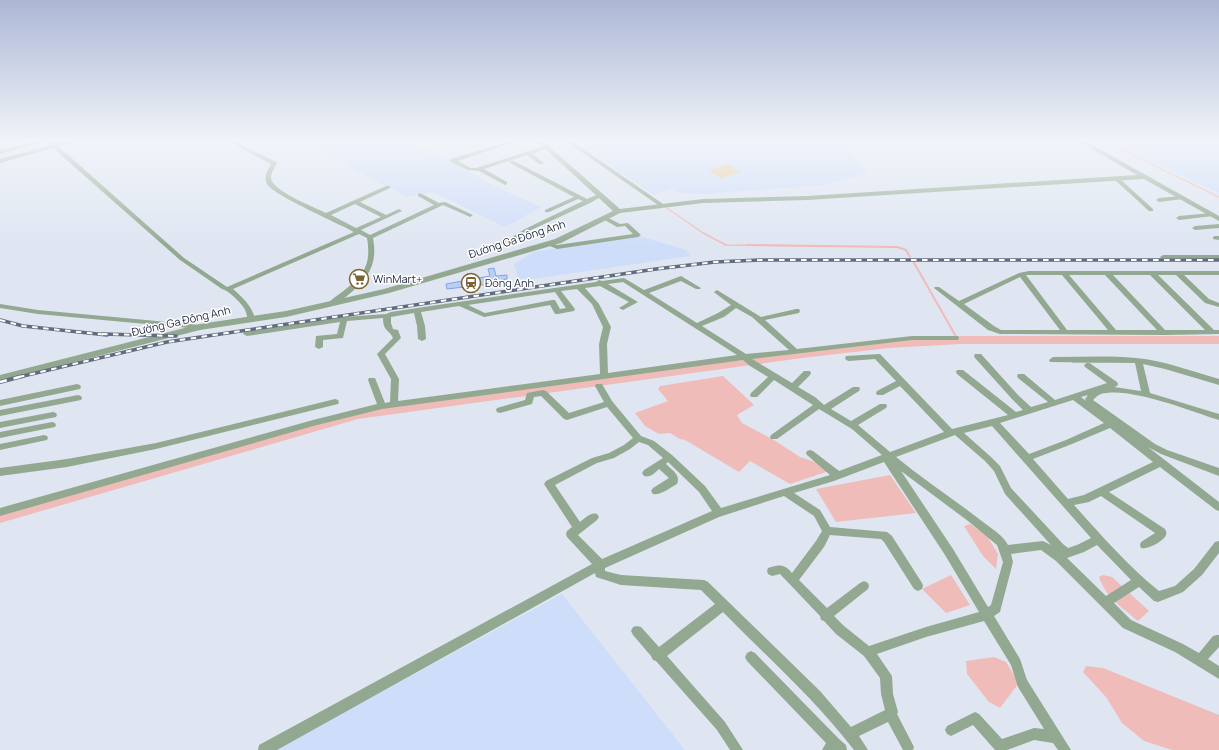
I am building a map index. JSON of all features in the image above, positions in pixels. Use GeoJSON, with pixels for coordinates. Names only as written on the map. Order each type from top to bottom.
{"type":"FeatureCollection","features":[{"type":"Feature","properties":{"kind":"street"},"geometry":{"type":"LineString","coordinates":[[89,177],[182,259],[221,287],[228,289],[245,304],[250,312],[251,318]]}},
{"type":"Feature","properties":{"kind":"street"},"geometry":{"type":"LineString","coordinates":[[268,177],[270,184],[281,193],[370,238],[373,252],[370,267],[365,275],[356,284],[333,302]]}},
{"type":"Feature","properties":{"kind":"street"},"geometry":{"type":"LineString","coordinates":[[493,177],[504,183]]}},
{"type":"Feature","properties":{"kind":"street"},"geometry":{"type":"LineString","coordinates":[[540,177],[588,202]]}},
{"type":"Feature","properties":{"kind":"street"},"geometry":{"type":"LineString","coordinates":[[581,177],[618,211]]}},
{"type":"Feature","properties":{"kind":"street"},"geometry":{"type":"LineString","coordinates":[[621,177],[663,206]]}},
{"type":"Feature","properties":{"kind":"street"},"geometry":{"type":"LineString","coordinates":[[1145,177],[1219,219]]}},
{"type":"Feature","properties":{"kind":"street","name":"Đường Ga Đông Anh"},"geometry":{"type":"LineString","coordinates":[[0,378],[200,327],[251,318],[286,314],[386,291],[500,260],[558,241],[618,211],[703,201],[807,198],[1145,177]]}},
{"type":"Feature","properties":{"kind":"street"},"geometry":{"type":"LineString","coordinates":[[1117,179],[1151,210]]}},
{"type":"Feature","properties":{"kind":"street"},"geometry":{"type":"LineString","coordinates":[[326,215],[388,187]]}},
{"type":"Feature","properties":{"kind":"street"},"geometry":{"type":"LineString","coordinates":[[420,195],[439,205]]}},
{"type":"Feature","properties":{"kind":"street"},"geometry":{"type":"LineString","coordinates":[[494,245],[509,241],[527,230],[601,195]]}},
{"type":"Feature","properties":{"kind":"street"},"geometry":{"type":"LineString","coordinates":[[546,211],[578,197]]}},
{"type":"Feature","properties":{"kind":"street"},"geometry":{"type":"LineString","coordinates":[[1159,200],[1181,198]]}},
{"type":"Feature","properties":{"kind":"street"},"geometry":{"type":"LineString","coordinates":[[356,202],[386,217]]}},
{"type":"Feature","properties":{"kind":"street"},"geometry":{"type":"LineString","coordinates":[[370,238],[443,203],[470,215]]}},
{"type":"Feature","properties":{"kind":"street"},"geometry":{"type":"LineString","coordinates":[[228,289],[399,211]]}},
{"type":"Feature","properties":{"kind":"street"},"geometry":{"type":"LineString","coordinates":[[1179,218],[1211,215]]}},
{"type":"Feature","properties":{"kind":"street"},"geometry":{"type":"LineString","coordinates":[[548,244],[557,247],[638,234],[626,224],[619,226],[606,218]]}},
{"type":"Feature","properties":{"kind":"street"},"geometry":{"type":"LineString","coordinates":[[1195,228],[1219,226]]}},
{"type":"Feature","properties":{"kind":"street"},"geometry":{"type":"LineString","coordinates":[[1163,257],[1219,257]]}},
{"type":"Feature","properties":{"kind":"street"},"geometry":{"type":"LineString","coordinates":[[1064,273],[1115,332]]}},
{"type":"Feature","properties":{"kind":"street"},"geometry":{"type":"LineString","coordinates":[[1178,273],[1207,301],[1219,306]]}},
{"type":"Feature","properties":{"kind":"street"},"geometry":{"type":"LineString","coordinates":[[959,304],[1021,274],[1219,273]]}},
{"type":"Feature","properties":{"kind":"street"},"geometry":{"type":"LineString","coordinates":[[1021,274],[1066,333]]}},
{"type":"Feature","properties":{"kind":"street"},"geometry":{"type":"LineString","coordinates":[[1108,274],[1164,333]]}},
{"type":"Feature","properties":{"kind":"street"},"geometry":{"type":"LineString","coordinates":[[1152,274],[1216,332]]}},
{"type":"Feature","properties":{"kind":"street"},"geometry":{"type":"LineString","coordinates":[[599,282],[638,303],[646,295],[681,278],[698,288]]}},
{"type":"Feature","properties":{"kind":"street"},"geometry":{"type":"LineString","coordinates":[[247,334],[344,319],[387,316],[599,282],[624,280],[850,425],[909,473],[971,518],[1000,542],[1005,550],[1008,562],[996,608],[987,616],[926,632],[868,652]]}},
{"type":"Feature","properties":{"kind":"street"},"geometry":{"type":"LineString","coordinates":[[578,286],[583,289],[601,313],[607,326],[605,330],[603,352],[604,377]]}},
{"type":"Feature","properties":{"kind":"street"},"geometry":{"type":"LineString","coordinates":[[937,288],[996,331],[1010,333],[1216,332]]}},
{"type":"Feature","properties":{"kind":"street"},"geometry":{"type":"LineString","coordinates":[[460,304],[484,316],[552,302],[558,312],[571,309],[556,289]]}},
{"type":"Feature","properties":{"kind":"street"},"geometry":{"type":"LineString","coordinates":[[717,292],[760,319],[796,352]]}},
{"type":"Feature","properties":{"kind":"street"},"geometry":{"type":"LineString","coordinates":[[623,308],[634,301]]}},
{"type":"Feature","properties":{"kind":"street"},"geometry":{"type":"LineString","coordinates":[[697,326],[722,315],[736,305]]}},
{"type":"Feature","properties":{"kind":"street"},"geometry":{"type":"LineString","coordinates":[[0,306],[38,312],[200,327]]}},
{"type":"Feature","properties":{"kind":"street"},"geometry":{"type":"LineString","coordinates":[[417,310],[421,326],[422,339]]}},
{"type":"Feature","properties":{"kind":"street"},"geometry":{"type":"LineString","coordinates":[[760,319],[796,311]]}},
{"type":"Feature","properties":{"kind":"street"},"geometry":{"type":"LineString","coordinates":[[387,316],[387,324],[390,330],[395,332],[397,338],[381,354],[395,378],[394,404]]}},
{"type":"Feature","properties":{"kind":"street"},"geometry":{"type":"LineString","coordinates":[[319,347],[320,338],[340,336],[344,319]]}},
{"type":"Feature","properties":{"kind":"street"},"geometry":{"type":"LineString","coordinates":[[0,512],[313,422],[382,406],[912,338],[955,338]]}},
{"type":"Feature","properties":{"kind":"street"},"geometry":{"type":"LineString","coordinates":[[849,358],[877,356],[901,382],[953,432],[988,459],[997,469],[1008,491],[1059,547],[1064,556],[1127,624],[1179,648],[1219,673]]}},
{"type":"Feature","properties":{"kind":"street"},"geometry":{"type":"LineString","coordinates":[[978,356],[1015,397],[1029,410]]}},
{"type":"Feature","properties":{"kind":"street"},"geometry":{"type":"LineString","coordinates":[[1053,360],[1117,360],[1157,364],[1219,382]]}},
{"type":"Feature","properties":{"kind":"street"},"geometry":{"type":"LineString","coordinates":[[1139,362],[1146,394]]}},
{"type":"Feature","properties":{"kind":"street"},"geometry":{"type":"LineString","coordinates":[[264,750],[600,565],[719,513],[837,475],[953,432],[994,422],[1053,402],[1114,384],[1088,365]]}},
{"type":"Feature","properties":{"kind":"street"},"geometry":{"type":"LineString","coordinates":[[960,372],[1014,415]]}},
{"type":"Feature","properties":{"kind":"street"},"geometry":{"type":"LineString","coordinates":[[792,388],[807,373]]}},
{"type":"Feature","properties":{"kind":"street"},"geometry":{"type":"LineString","coordinates":[[754,396],[774,376]]}},
{"type":"Feature","properties":{"kind":"street"},"geometry":{"type":"LineString","coordinates":[[1021,376],[1053,402]]}},
{"type":"Feature","properties":{"kind":"street"},"geometry":{"type":"LineString","coordinates":[[372,380],[382,406]]}},
{"type":"Feature","properties":{"kind":"street"},"geometry":{"type":"LineString","coordinates":[[880,393],[901,382]]}},
{"type":"Feature","properties":{"kind":"street"},"geometry":{"type":"LineString","coordinates":[[599,386],[609,403],[638,438],[651,443],[670,457],[702,489],[719,513]]}},
{"type":"Feature","properties":{"kind":"street"},"geometry":{"type":"LineString","coordinates":[[0,403],[77,387]]}},
{"type":"Feature","properties":{"kind":"street"},"geometry":{"type":"LineString","coordinates":[[774,437],[821,407],[856,389]]}},
{"type":"Feature","properties":{"kind":"street"},"geometry":{"type":"LineString","coordinates":[[1219,417],[1146,394],[1127,390],[1112,389],[1095,392],[1089,399],[1091,403],[1152,446],[1164,452],[1219,472]]}},
{"type":"Feature","properties":{"kind":"street"},"geometry":{"type":"LineString","coordinates":[[500,410],[529,402],[530,395],[543,394],[567,417],[609,403]]}},
{"type":"Feature","properties":{"kind":"street"},"geometry":{"type":"LineString","coordinates":[[1074,396],[1219,507]]}},
{"type":"Feature","properties":{"kind":"street"},"geometry":{"type":"LineString","coordinates":[[0,413],[78,398]]}},
{"type":"Feature","properties":{"kind":"street"},"geometry":{"type":"LineString","coordinates":[[0,472],[67,463],[156,446],[336,402]]}},
{"type":"Feature","properties":{"kind":"street"},"geometry":{"type":"LineString","coordinates":[[850,425],[883,406]]}},
{"type":"Feature","properties":{"kind":"street"},"geometry":{"type":"LineString","coordinates":[[0,425],[53,415]]}},
{"type":"Feature","properties":{"kind":"street"},"geometry":{"type":"LineString","coordinates":[[994,422],[1098,539],[1140,581],[1158,596],[1179,589],[1198,572],[1219,545]]}},
{"type":"Feature","properties":{"kind":"street"},"geometry":{"type":"LineString","coordinates":[[1027,458],[1110,424]]}},
{"type":"Feature","properties":{"kind":"street"},"geometry":{"type":"LineString","coordinates":[[0,435],[52,425]]}},
{"type":"Feature","properties":{"kind":"street"},"geometry":{"type":"LineString","coordinates":[[0,447],[44,438]]}},
{"type":"Feature","properties":{"kind":"street"},"geometry":{"type":"LineString","coordinates":[[578,528],[549,484],[595,460],[611,456],[627,447],[638,438]]}},
{"type":"Feature","properties":{"kind":"street"},"geometry":{"type":"LineString","coordinates":[[810,453],[837,475]]}},
{"type":"Feature","properties":{"kind":"street"},"geometry":{"type":"LineString","coordinates":[[888,456],[949,552],[1016,663],[1022,683],[1066,750]]}},
{"type":"Feature","properties":{"kind":"street"},"geometry":{"type":"LineString","coordinates":[[647,473],[670,457]]}},
{"type":"Feature","properties":{"kind":"street"},"geometry":{"type":"LineString","coordinates":[[1066,503],[1086,499],[1160,462]]}},
{"type":"Feature","properties":{"kind":"street"},"geometry":{"type":"LineString","coordinates":[[656,491],[674,481],[674,478],[660,464]]}},
{"type":"Feature","properties":{"kind":"street"},"geometry":{"type":"LineString","coordinates":[[785,492],[817,513],[827,531]]}},
{"type":"Feature","properties":{"kind":"street"},"geometry":{"type":"LineString","coordinates":[[1102,492],[1161,532],[1161,534],[1145,545]]}},
{"type":"Feature","properties":{"kind":"street"},"geometry":{"type":"LineString","coordinates":[[594,516],[571,534],[600,565],[600,574],[621,580],[704,585],[802,681],[850,734],[862,750]]}},
{"type":"Feature","properties":{"kind":"street"},"geometry":{"type":"LineString","coordinates":[[793,580],[820,544],[827,531]]}},
{"type":"Feature","properties":{"kind":"street"},"geometry":{"type":"LineString","coordinates":[[827,531],[883,535],[888,539],[918,586]]}},
{"type":"Feature","properties":{"kind":"street"},"geometry":{"type":"LineString","coordinates":[[1064,556],[1098,539]]}},
{"type":"Feature","properties":{"kind":"street"},"geometry":{"type":"LineString","coordinates":[[1005,550],[1043,545],[1064,556]]}},
{"type":"Feature","properties":{"kind":"street"},"geometry":{"type":"LineString","coordinates":[[772,571],[779,569],[784,571],[825,616],[868,652],[886,676],[892,712],[891,714],[908,747]]}},
{"type":"Feature","properties":{"kind":"street"},"geometry":{"type":"LineString","coordinates":[[1107,602],[1140,581]]}},
{"type":"Feature","properties":{"kind":"street"},"geometry":{"type":"LineString","coordinates":[[825,616],[864,586]]}},
{"type":"Feature","properties":{"kind":"street"},"geometry":{"type":"LineString","coordinates":[[657,656],[724,604]]}},
{"type":"Feature","properties":{"kind":"street"},"geometry":{"type":"LineString","coordinates":[[637,631],[657,656],[721,726],[737,750]]}},
{"type":"Feature","properties":{"kind":"street"},"geometry":{"type":"LineString","coordinates":[[1200,660],[1217,640],[1219,641]]}},
{"type":"Feature","properties":{"kind":"street"},"geometry":{"type":"LineString","coordinates":[[751,657],[835,748]]}},
{"type":"Feature","properties":{"kind":"street"},"geometry":{"type":"LineString","coordinates":[[850,734],[891,714]]}},
{"type":"Feature","properties":{"kind":"street"},"geometry":{"type":"LineString","coordinates":[[951,730],[976,718],[1000,746],[1034,734],[1057,737]]}},
{"type":"Feature","properties":{"kind":"shaded area"},"geometry":{"type":"Polygon","coordinates":[[[369,177],[479,177],[494,186],[541,207],[505,227],[433,192],[407,197],[369,177]]]}},
{"type":"Feature","properties":{"kind":"shaded area"},"geometry":{"type":"Polygon","coordinates":[[[627,177],[853,177],[826,185],[704,194],[679,193],[672,188],[654,195],[627,177]]]}},
{"type":"Feature","properties":{"kind":"shaded area"},"geometry":{"type":"Polygon","coordinates":[[[1185,177],[1219,177],[1219,193],[1185,177]]]}},
{"type":"Feature","properties":{"kind":"shaded area"},"geometry":{"type":"Polygon","coordinates":[[[636,235],[686,250],[690,256],[519,281],[514,264],[534,252],[636,235]]]}},
{"type":"Feature","properties":{"kind":"shaded area"},"geometry":{"type":"Polygon","coordinates":[[[723,376],[754,405],[737,415],[742,423],[774,440],[800,457],[818,463],[829,471],[790,484],[750,461],[739,472],[685,440],[680,439],[670,433],[659,434],[645,426],[635,413],[668,401],[658,389],[660,386],[723,376]]]}},
{"type":"Feature","properties":{"kind":"shaded area"},"geometry":{"type":"Polygon","coordinates":[[[890,475],[916,513],[836,522],[816,489],[890,475]]]}},
{"type":"Feature","properties":{"kind":"shaded area"},"geometry":{"type":"Polygon","coordinates":[[[970,524],[987,536],[998,554],[996,569],[983,556],[964,526],[970,524]]]}},
{"type":"Feature","properties":{"kind":"shaded area"},"geometry":{"type":"Polygon","coordinates":[[[951,575],[970,605],[946,613],[922,589],[951,575]]]}},
{"type":"Feature","properties":{"kind":"shaded area"},"geometry":{"type":"Polygon","coordinates":[[[1103,575],[1112,577],[1149,611],[1138,621],[1115,602],[1106,591],[1099,577],[1103,575]]]}},
{"type":"Feature","properties":{"kind":"shaded area"},"geometry":{"type":"Polygon","coordinates":[[[562,594],[685,750],[275,750],[562,594]]]}},
{"type":"Feature","properties":{"kind":"shaded area"},"geometry":{"type":"Polygon","coordinates":[[[994,657],[1006,662],[1019,683],[1000,708],[989,702],[967,674],[966,661],[994,657]]]}},
{"type":"Feature","properties":{"kind":"shaded area"},"geometry":{"type":"Polygon","coordinates":[[[1086,666],[1103,668],[1219,715],[1219,750],[1172,750],[1144,741],[1122,723],[1106,697],[1083,672],[1086,666]]]}},
{"type":"Feature","properties":{"kind":"building"},"geometry":{"type":"Polygon","coordinates":[[[494,268],[496,276],[507,275],[507,279],[497,281],[498,283],[447,289],[446,284],[490,276],[488,269],[494,268]]]}},
{"type":"Feature","properties":{"kind":"waterway"},"geometry":{"type":"LineString","coordinates":[[1178,177],[1219,197]]}},
{"type":"Feature","properties":{"kind":"waterway"},"geometry":{"type":"LineString","coordinates":[[667,208],[703,233],[726,245],[798,246]]}},
{"type":"Feature","properties":{"kind":"waterway"},"geometry":{"type":"LineString","coordinates":[[747,245],[798,246]]}},
{"type":"Feature","properties":{"kind":"waterway"},"geometry":{"type":"LineString","coordinates":[[798,246],[832,246]]}},
{"type":"Feature","properties":{"kind":"waterway"},"geometry":{"type":"LineString","coordinates":[[798,246],[897,247],[906,250],[910,257]]}},
{"type":"Feature","properties":{"kind":"waterway"},"geometry":{"type":"LineString","coordinates":[[913,261],[958,340]]}},
{"type":"Feature","properties":{"kind":"waterway"},"geometry":{"type":"LineString","coordinates":[[0,517],[358,414],[802,354],[889,344],[961,340],[1219,340]]}},
{"type":"Feature","properties":{"kind":"railway"},"geometry":{"type":"LineString","coordinates":[[21,377],[167,342],[656,269],[715,262],[760,260],[1219,260]]}},
{"type":"Feature","properties":{"kind":"railway"},"geometry":{"type":"LineString","coordinates":[[0,320],[23,326],[107,335]]}},
{"type":"Feature","properties":{"kind":"railway"},"geometry":{"type":"LineString","coordinates":[[102,334],[176,336]]}},
{"type":"Feature","properties":{"kind":"railway"},"geometry":{"type":"LineString","coordinates":[[0,382],[21,377]]}},
{"type":"Feature","properties":{"kind":"place","name":"WinMart+"},"geometry":{"type":"Point","coordinates":[359,279]}},
{"type":"Feature","properties":{"kind":"place","name":"Đông Anh"},"geometry":{"type":"Point","coordinates":[471,283]}}]}
